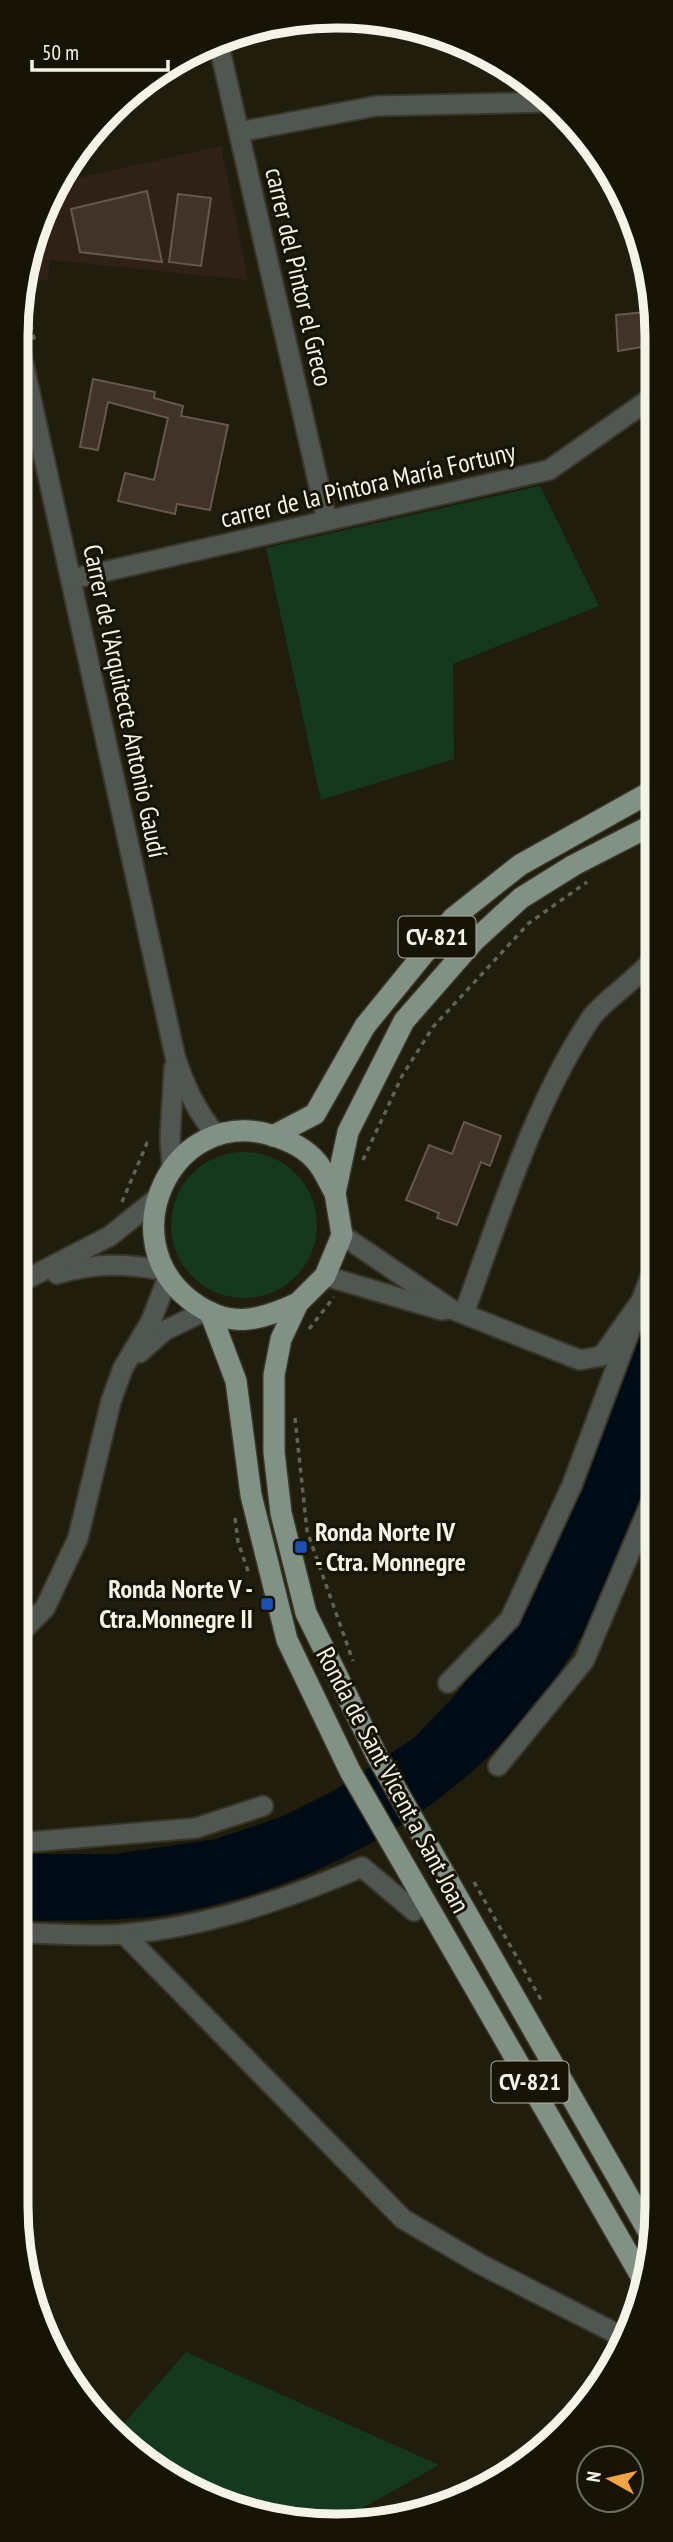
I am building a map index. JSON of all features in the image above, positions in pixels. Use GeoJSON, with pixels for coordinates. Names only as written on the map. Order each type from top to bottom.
{"type":"FeatureCollection","features":[{"type":"Feature","properties":{"kind":"main road","name":"CV-821"},"geometry":{"type":"LineString","coordinates":[[273,1136],[315,1114],[365,1026],[453,918],[520,865],[645,795]]}},
{"type":"Feature","properties":{"kind":"main road","name":"CV-821"},"geometry":{"type":"LineString","coordinates":[[335,1193],[348,1132],[404,1021],[435,984],[474,941],[521,898],[574,865],[645,829]]}},
{"type":"Feature","properties":{"kind":"main road","name":"CV-821"},"geometry":{"type":"LineString","coordinates":[[164,1273],[154,1243],[156,1199],[173,1166],[197,1144],[217,1136],[254,1130],[290,1140],[316,1161],[335,1193],[342,1235]]}},
{"type":"Feature","properties":{"kind":"main road","name":"Ronda de Sant Vicent a Sant Joan"},"geometry":{"type":"LineString","coordinates":[[342,1235],[325,1276],[298,1303],[281,1339],[274,1375],[274,1452],[281,1513],[306,1613],[377,1756],[644,2224]]}},
{"type":"Feature","properties":{"kind":"main road","name":"Ronda de Sant Vicent a Sant Joan"},"geometry":{"type":"LineString","coordinates":[[164,1273],[183,1294],[207,1311],[236,1321],[269,1316],[298,1303]]}},
{"type":"Feature","properties":{"kind":"main road","name":"Ronda de Sant Vicent a Sant Joan"},"geometry":{"type":"LineString","coordinates":[[207,1311],[236,1381],[251,1495],[286,1640],[351,1771],[638,2270]]}},
{"type":"Feature","properties":{"kind":"street","name":"carrer del Pintor el Greco"},"geometry":{"type":"LineString","coordinates":[[220,50],[327,521]]}},
{"type":"Feature","properties":{"kind":"street"},"geometry":{"type":"LineString","coordinates":[[239,132],[376,106],[537,102]]}},
{"type":"Feature","properties":{"kind":"street","name":"Carrer de l'Arquitecte Antonio Gaudí"},"geometry":{"type":"LineString","coordinates":[[28,384],[175,1056],[186,1091],[199,1115],[217,1136]]}},
{"type":"Feature","properties":{"kind":"street","name":"carrer de la Pintora María Fortuny"},"geometry":{"type":"LineString","coordinates":[[72,579],[548,470],[645,402]]}},
{"type":"Feature","properties":{"kind":"street"},"geometry":{"type":"LineString","coordinates":[[458,1311],[538,1117],[593,1016],[645,968]]}},
{"type":"Feature","properties":{"kind":"street","name":"Carrer de l'Arquitecte Antonio Gaudí"},"geometry":{"type":"LineString","coordinates":[[173,1166],[170,1130],[175,1056]]}},
{"type":"Feature","properties":{"kind":"street"},"geometry":{"type":"LineString","coordinates":[[28,1279],[110,1236],[156,1199]]}},
{"type":"Feature","properties":{"kind":"street"},"geometry":{"type":"LineString","coordinates":[[342,1235],[458,1311],[580,1360],[602,1356],[641,1301]]}},
{"type":"Feature","properties":{"kind":"street"},"geometry":{"type":"LineString","coordinates":[[28,1281],[86,1265],[119,1263],[164,1273],[151,1321],[123,1368],[111,1401],[78,1538],[45,1608],[28,1625]]}},
{"type":"Feature","properties":{"kind":"street"},"geometry":{"type":"LineString","coordinates":[[325,1276],[441,1310],[458,1311]]}},
{"type":"Feature","properties":{"kind":"street"},"geometry":{"type":"LineString","coordinates":[[448,1683],[510,1619],[572,1485],[645,1291]]}},
{"type":"Feature","properties":{"kind":"street"},"geometry":{"type":"LineString","coordinates":[[123,1368],[164,1331],[207,1311]]}},
{"type":"Feature","properties":{"kind":"street"},"geometry":{"type":"LineString","coordinates":[[498,1766],[583,1661],[645,1516]]}},
{"type":"Feature","properties":{"kind":"street"},"geometry":{"type":"LineString","coordinates":[[28,1842],[196,1828],[263,1806]]}},
{"type":"Feature","properties":{"kind":"street"},"geometry":{"type":"LineString","coordinates":[[28,1933],[124,1934],[220,1918],[320,1885],[362,1867],[414,1911]]}},
{"type":"Feature","properties":{"kind":"street"},"geometry":{"type":"LineString","coordinates":[[124,1934],[403,2219],[480,2264],[617,2334]]}},
{"type":"Feature","properties":{"kind":"path"},"geometry":{"type":"LineString","coordinates":[[110,1236],[109,1218],[122,1204],[147,1143],[156,1141],[170,1130]]}},
{"type":"Feature","properties":{"kind":"path"},"geometry":{"type":"LineString","coordinates":[[234,1514],[238,1542],[250,1579]]}},
{"type":"Feature","properties":{"kind":"shaded area"},"geometry":{"type":"Polygon","coordinates":[[[221,146],[248,280],[50,260],[48,281],[34,279],[51,218],[71,180],[221,146]]]}},
{"type":"Feature","properties":{"kind":"shaded area"},"geometry":{"type":"Polygon","coordinates":[[[645,1309],[645,1500],[578,1642],[539,1700],[494,1751],[442,1796],[386,1835],[324,1867],[259,1892],[191,1910],[148,1917],[28,1920],[28,1854],[114,1854],[216,1839],[283,1816],[335,1790],[414,1738],[455,1695],[517,1616],[645,1309]]]}},
{"type":"Feature","properties":{"kind":"green space"},"geometry":{"type":"Polygon","coordinates":[[[540,486],[599,606],[453,664],[454,759],[321,800],[266,548],[540,486]]]}},
{"type":"Feature","properties":{"kind":"green space"},"geometry":{"type":"Polygon","coordinates":[[[244,1152],[272,1158],[296,1173],[311,1197],[317,1225],[311,1253],[296,1277],[272,1292],[244,1298],[216,1292],[192,1277],[177,1253],[171,1225],[177,1197],[192,1173],[216,1158],[244,1152]]]}},
{"type":"Feature","properties":{"kind":"green space"},"geometry":{"type":"Polygon","coordinates":[[[186,2352],[439,2465],[353,2513],[296,2511],[218,2491],[165,2462],[121,2427],[186,2352]]]}},
{"type":"Feature","properties":{"kind":"building"},"geometry":{"type":"Polygon","coordinates":[[[147,191],[162,262],[80,252],[71,209],[147,191]]]}},
{"type":"Feature","properties":{"kind":"building"},"geometry":{"type":"Polygon","coordinates":[[[178,194],[211,198],[201,266],[169,262],[178,194]]]}},
{"type":"Feature","properties":{"kind":"building"},"geometry":{"type":"Polygon","coordinates":[[[644,312],[645,346],[618,351],[616,315],[644,312]]]}},
{"type":"Feature","properties":{"kind":"building"},"geometry":{"type":"Polygon","coordinates":[[[93,379],[155,392],[154,398],[183,406],[181,416],[228,425],[210,510],[177,504],[175,514],[118,501],[125,473],[154,480],[168,418],[108,402],[98,450],[80,447],[93,379]]]}},
{"type":"Feature","properties":{"kind":"building"},"geometry":{"type":"Polygon","coordinates":[[[464,1122],[501,1136],[490,1166],[481,1162],[457,1225],[437,1218],[439,1213],[406,1200],[429,1145],[452,1154],[464,1122]]]}},
{"type":"Feature","properties":{"kind":"place","name":"Ronda Norte IV - Ctra. Monnegre"},"geometry":{"type":"Point","coordinates":[301,1547]}},
{"type":"Feature","properties":{"kind":"place","name":"Ronda Norte V - Ctra.Monnegre II"},"geometry":{"type":"Point","coordinates":[267,1604]}}]}
